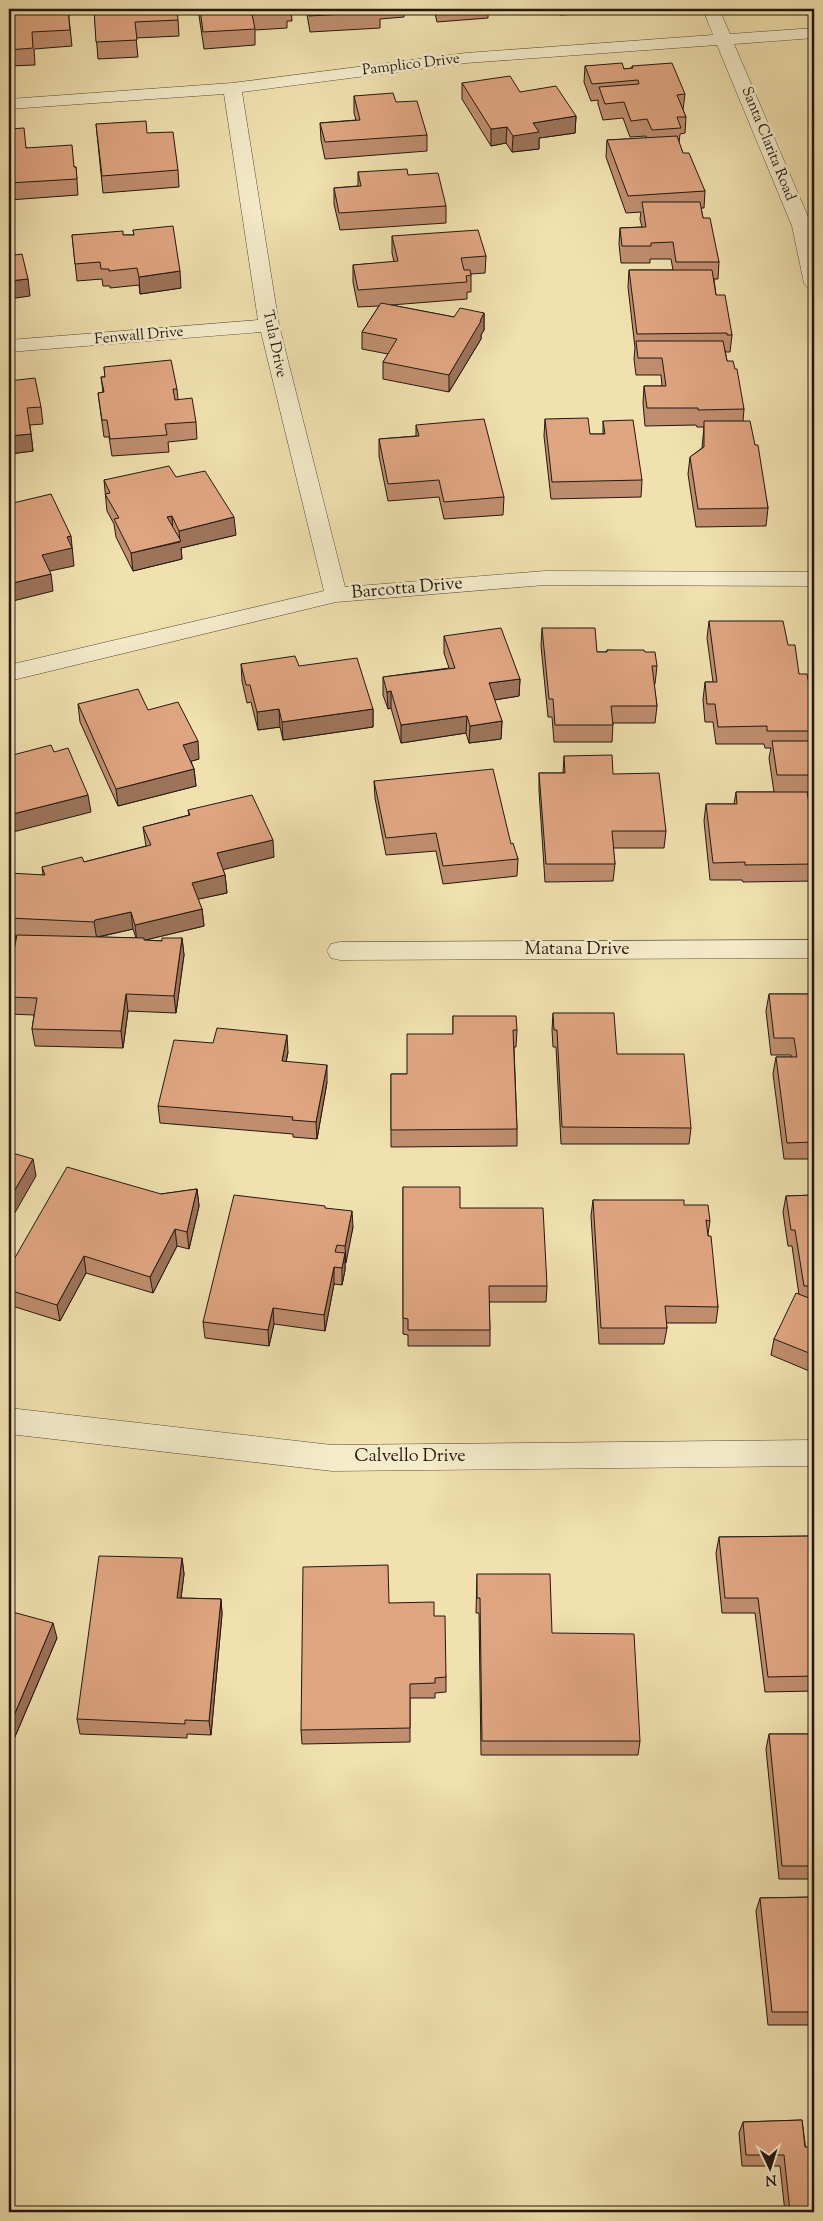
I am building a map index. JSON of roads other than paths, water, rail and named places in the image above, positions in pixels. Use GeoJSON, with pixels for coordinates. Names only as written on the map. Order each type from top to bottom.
{"type":"FeatureCollection","features":[{"type":"Feature","properties":{"kind":"street","name":"Santa Clarita Road"},"geometry":{"type":"LineString","coordinates":[[711,9],[802,226],[814,283]]}},
{"type":"Feature","properties":{"kind":"street","name":"Pamplico Drive"},"geometry":{"type":"LineString","coordinates":[[9,104],[232,88],[466,58],[814,33]]}},
{"type":"Feature","properties":{"kind":"street","name":"Tula Drive"},"geometry":{"type":"LineString","coordinates":[[232,88],[269,325],[336,595]]}},
{"type":"Feature","properties":{"kind":"street","name":"Fenwall Drive"},"geometry":{"type":"LineString","coordinates":[[9,346],[269,325]]}},
{"type":"Feature","properties":{"kind":"street","name":"Barcotta Drive"},"geometry":{"type":"LineString","coordinates":[[9,673],[336,595],[545,578],[814,579]]}},
{"type":"Feature","properties":{"kind":"street","name":"Matana Drive"},"geometry":{"type":"LineString","coordinates":[[340,952],[814,949]]}},
{"type":"Feature","properties":{"kind":"street","name":"Calvello Drive"},"geometry":{"type":"LineString","coordinates":[[9,1421],[332,1458],[814,1453]]}}]}
